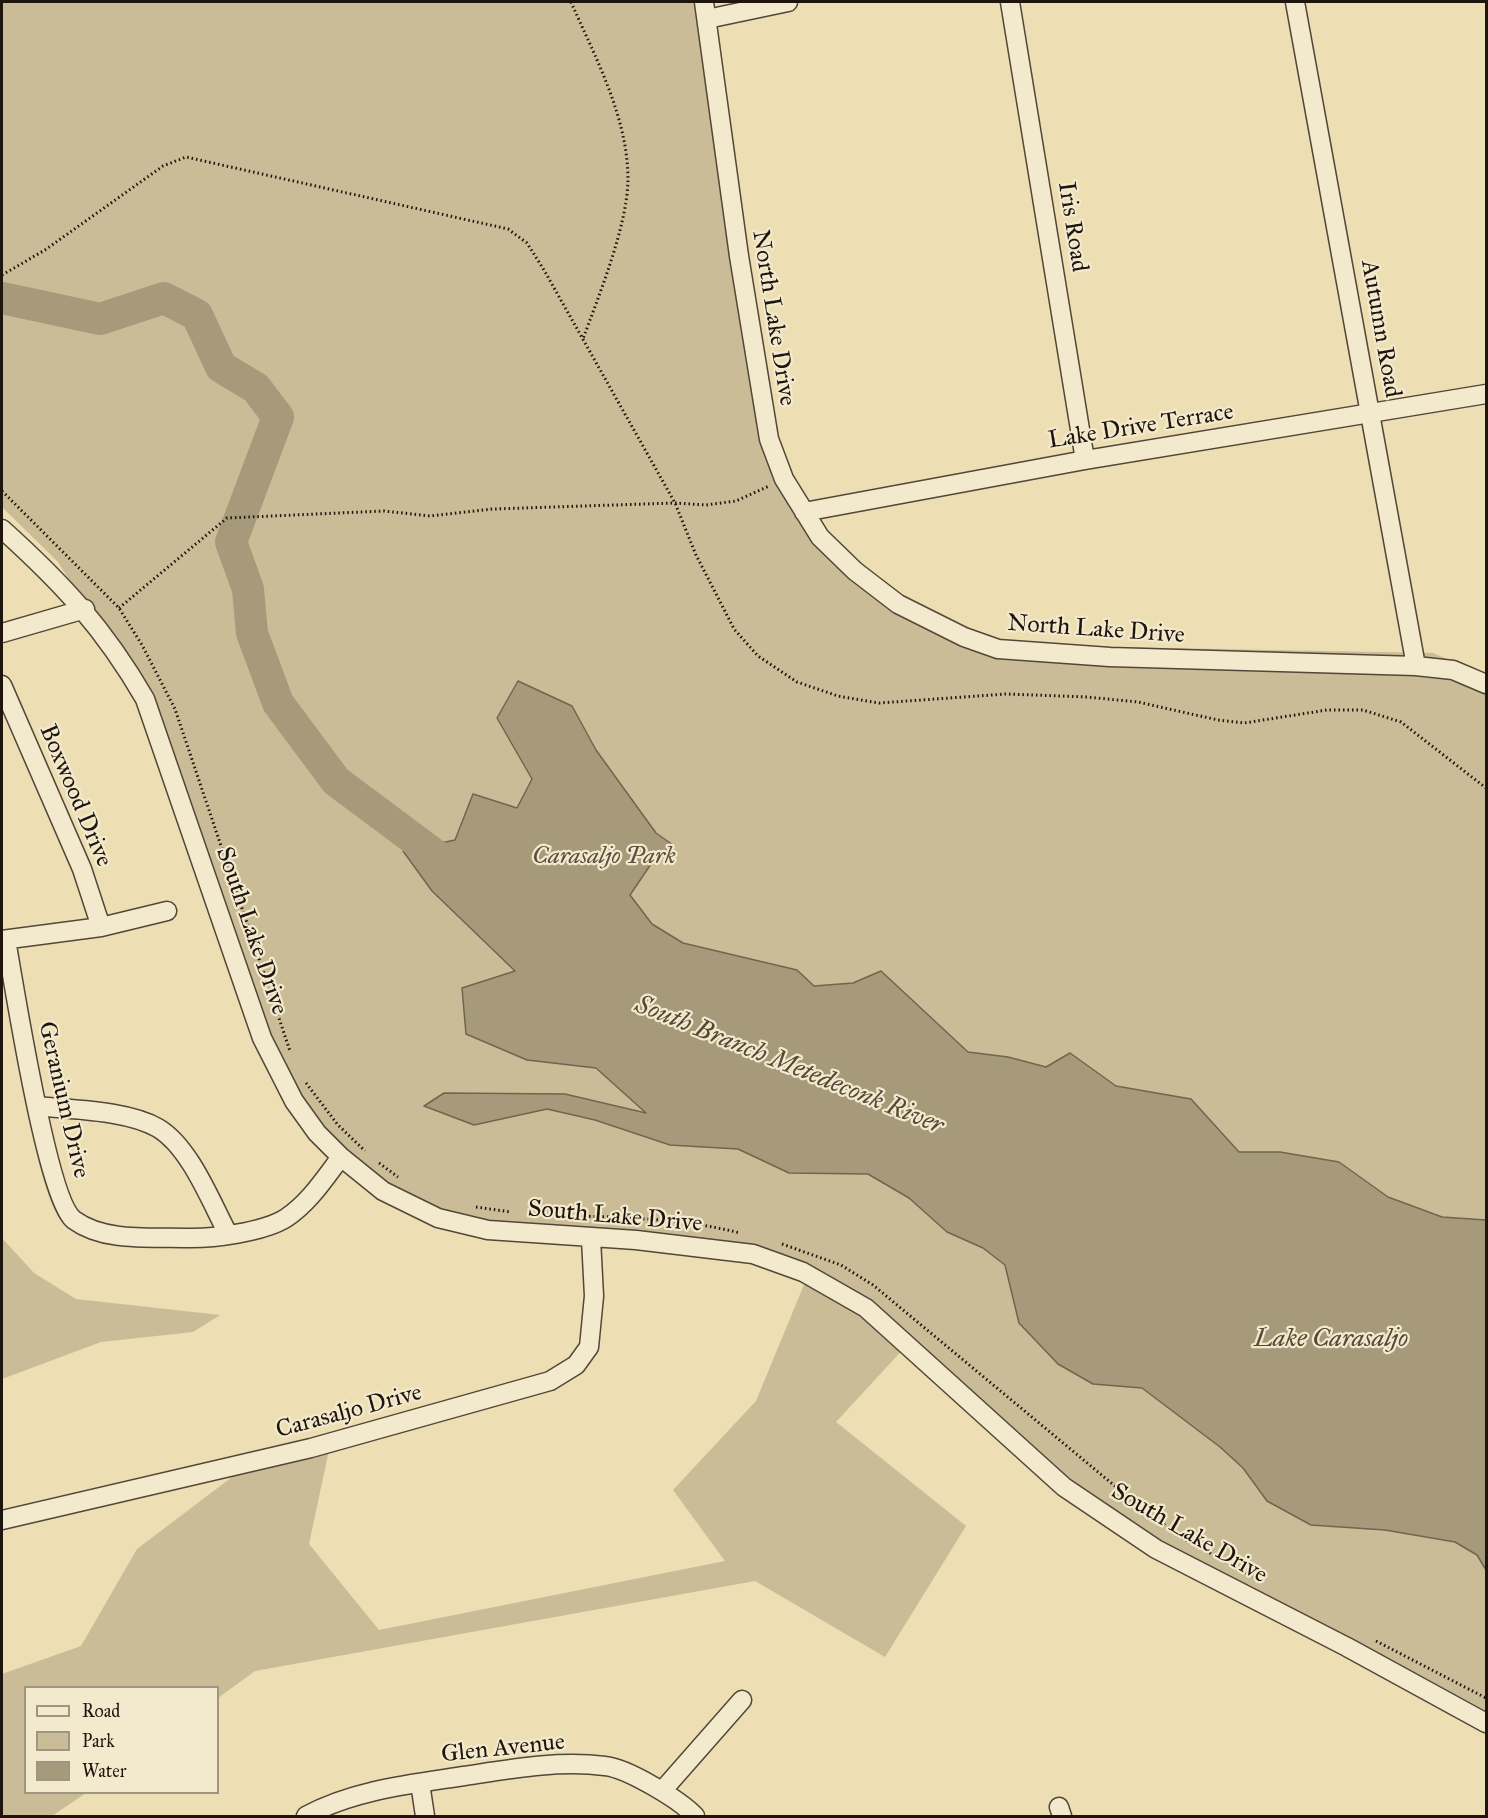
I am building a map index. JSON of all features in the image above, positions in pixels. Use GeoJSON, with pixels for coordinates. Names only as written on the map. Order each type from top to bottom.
{"type":"FeatureCollection","features":[{"type":"Feature","properties":{"kind":"street"},"geometry":{"type":"LineString","coordinates":[[705,10],[788,2]]}},
{"type":"Feature","properties":{"kind":"street","name":"Iris Road"},"geometry":{"type":"LineString","coordinates":[[1010,2],[1085,460]]}},
{"type":"Feature","properties":{"kind":"street","name":"Autumn Road"},"geometry":{"type":"LineString","coordinates":[[1294,2],[1416,666]]}},
{"type":"Feature","properties":{"kind":"street","name":"North Lake Drive"},"geometry":{"type":"LineString","coordinates":[[705,10],[760,392],[769,439],[784,479],[820,537],[855,571],[898,604],[964,637],[998,649],[1110,657],[1416,666],[1453,670],[1486,684]]}},
{"type":"Feature","properties":{"kind":"street","name":"Lake Drive Terrace"},"geometry":{"type":"LineString","coordinates":[[804,512],[1085,460],[1486,394]]}},
{"type":"Feature","properties":{"kind":"street","name":"South Lake Drive"},"geometry":{"type":"LineString","coordinates":[[2,529],[85,609],[119,654],[145,699],[262,1038],[294,1101],[317,1133],[341,1157],[384,1191],[438,1218],[488,1230],[591,1239],[636,1240],[753,1254],[803,1272],[866,1308],[1064,1487],[1099,1512],[1156,1549],[1347,1647],[1486,1723]]}},
{"type":"Feature","properties":{"kind":"street"},"geometry":{"type":"LineString","coordinates":[[2,633],[85,609]]}},
{"type":"Feature","properties":{"kind":"street","name":"Boxwood Drive"},"geometry":{"type":"LineString","coordinates":[[2,685],[35,767],[82,868],[101,927]]}},
{"type":"Feature","properties":{"kind":"street"},"geometry":{"type":"LineString","coordinates":[[4,940],[101,927],[167,911]]}},
{"type":"Feature","properties":{"kind":"street","name":"Geranium Drive"},"geometry":{"type":"LineString","coordinates":[[4,940],[43,1140],[65,1209],[73,1220],[89,1228],[119,1236],[196,1239],[251,1231],[285,1218],[308,1199],[341,1157]]}},
{"type":"Feature","properties":{"kind":"street"},"geometry":{"type":"LineString","coordinates":[[37,1106],[128,1117],[158,1128],[187,1158],[228,1234]]}},
{"type":"Feature","properties":{"kind":"street","name":"Carasaljo Drive"},"geometry":{"type":"LineString","coordinates":[[2,1520],[311,1448],[550,1381],[576,1365],[589,1347],[594,1296],[591,1239]]}},
{"type":"Feature","properties":{"kind":"street"},"geometry":{"type":"LineString","coordinates":[[662,1791],[742,1700]]}},
{"type":"Feature","properties":{"kind":"street","name":"Glen Avenue"},"geometry":{"type":"LineString","coordinates":[[306,1816],[381,1790],[420,1783],[531,1766],[607,1766],[662,1791],[683,1803],[695,1816]]}},
{"type":"Feature","properties":{"kind":"street"},"geometry":{"type":"LineString","coordinates":[[420,1783],[425,1816]]}},
{"type":"Feature","properties":{"kind":"path"},"geometry":{"type":"LineString","coordinates":[[570,2],[612,98],[625,150],[628,181],[608,271],[583,339]]}},
{"type":"Feature","properties":{"kind":"path"},"geometry":{"type":"LineString","coordinates":[[2,275],[45,249],[163,166],[186,157],[508,230],[527,243],[583,339],[675,503],[696,555],[734,629],[758,656],[797,682],[838,696],[879,703],[1006,694],[1087,697],[1138,702],[1218,720],[1244,723],[1327,710],[1363,710],[1401,722],[1486,788]]}},
{"type":"Feature","properties":{"kind":"path"},"geometry":{"type":"LineString","coordinates":[[119,608],[227,518],[384,511],[430,516],[493,509],[675,503],[706,505],[736,501],[784,479]]}},
{"type":"Feature","properties":{"kind":"path"},"geometry":{"type":"LineString","coordinates":[[2,491],[119,608],[142,645],[175,709],[294,1060]]}},
{"type":"Feature","properties":{"kind":"path"},"geometry":{"type":"LineString","coordinates":[[304,1080],[338,1125],[368,1155]]}},
{"type":"Feature","properties":{"kind":"path"},"geometry":{"type":"LineString","coordinates":[[378,1162],[404,1181]]}},
{"type":"Feature","properties":{"kind":"path"},"geometry":{"type":"LineString","coordinates":[[468,1205],[513,1212]]}},
{"type":"Feature","properties":{"kind":"path"},"geometry":{"type":"LineString","coordinates":[[570,1216],[682,1222],[746,1234]]}},
{"type":"Feature","properties":{"kind":"path"},"geometry":{"type":"LineString","coordinates":[[776,1242],[841,1265],[873,1285],[980,1376],[1080,1454],[1145,1510],[1183,1538],[1260,1580]]}},
{"type":"Feature","properties":{"kind":"path"},"geometry":{"type":"LineString","coordinates":[[1372,1638],[1486,1698]]}},
{"type":"Feature","properties":{"kind":"green space","name":"Carasaljo Park"},"geometry":{"type":"Polygon","coordinates":[[[2,2],[704,2],[772,448],[804,512],[867,580],[999,645],[1433,653],[1486,676],[1486,1723],[1101,1514],[907,1345],[836,1422],[966,1526],[885,1657],[755,1581],[255,1671],[219,1697],[219,1686],[24,1686],[24,1794],[85,1794],[52,1816],[2,1816],[2,1674],[81,1646],[137,1549],[240,1471],[329,1450],[309,1544],[379,1630],[725,1561],[673,1490],[756,1401],[808,1275],[753,1254],[488,1230],[383,1191],[294,1101],[149,710],[58,562],[2,507],[2,2]]]}},
{"type":"Feature","properties":{"kind":"green space"},"geometry":{"type":"Polygon","coordinates":[[[2,1238],[34,1273],[76,1299],[220,1315],[193,1332],[101,1342],[2,1379],[2,1238]]]}},
{"type":"Feature","properties":{"kind":"water","name":"Lake Carasaljo"},"geometry":{"type":"Polygon","coordinates":[[[518,681],[572,706],[596,750],[656,833],[673,845],[651,864],[630,895],[652,924],[683,943],[797,970],[814,986],[853,983],[881,971],[968,1052],[1008,1057],[1046,1067],[1070,1053],[1116,1086],[1191,1099],[1239,1152],[1280,1152],[1339,1162],[1388,1197],[1442,1217],[1486,1220],[1486,1570],[1477,1555],[1455,1542],[1385,1530],[1311,1525],[1267,1501],[1243,1468],[1220,1447],[1142,1388],[1093,1384],[1058,1364],[1019,1323],[1005,1265],[983,1248],[947,1232],[909,1198],[868,1174],[789,1173],[738,1149],[670,1145],[595,1120],[547,1109],[474,1125],[424,1106],[444,1093],[565,1094],[646,1113],[596,1068],[527,1060],[466,1034],[462,988],[515,971],[432,891],[403,851],[455,840],[473,794],[517,808],[532,779],[497,718],[518,681]]]}},
{"type":"Feature","properties":{"kind":"waterway","name":"South Branch Metedeconk River"},"geometry":{"type":"LineString","coordinates":[[2,298],[100,319],[164,298],[197,315],[221,367],[256,388],[278,417],[231,542],[248,589],[252,633],[278,703],[336,781],[458,872]]}}]}
